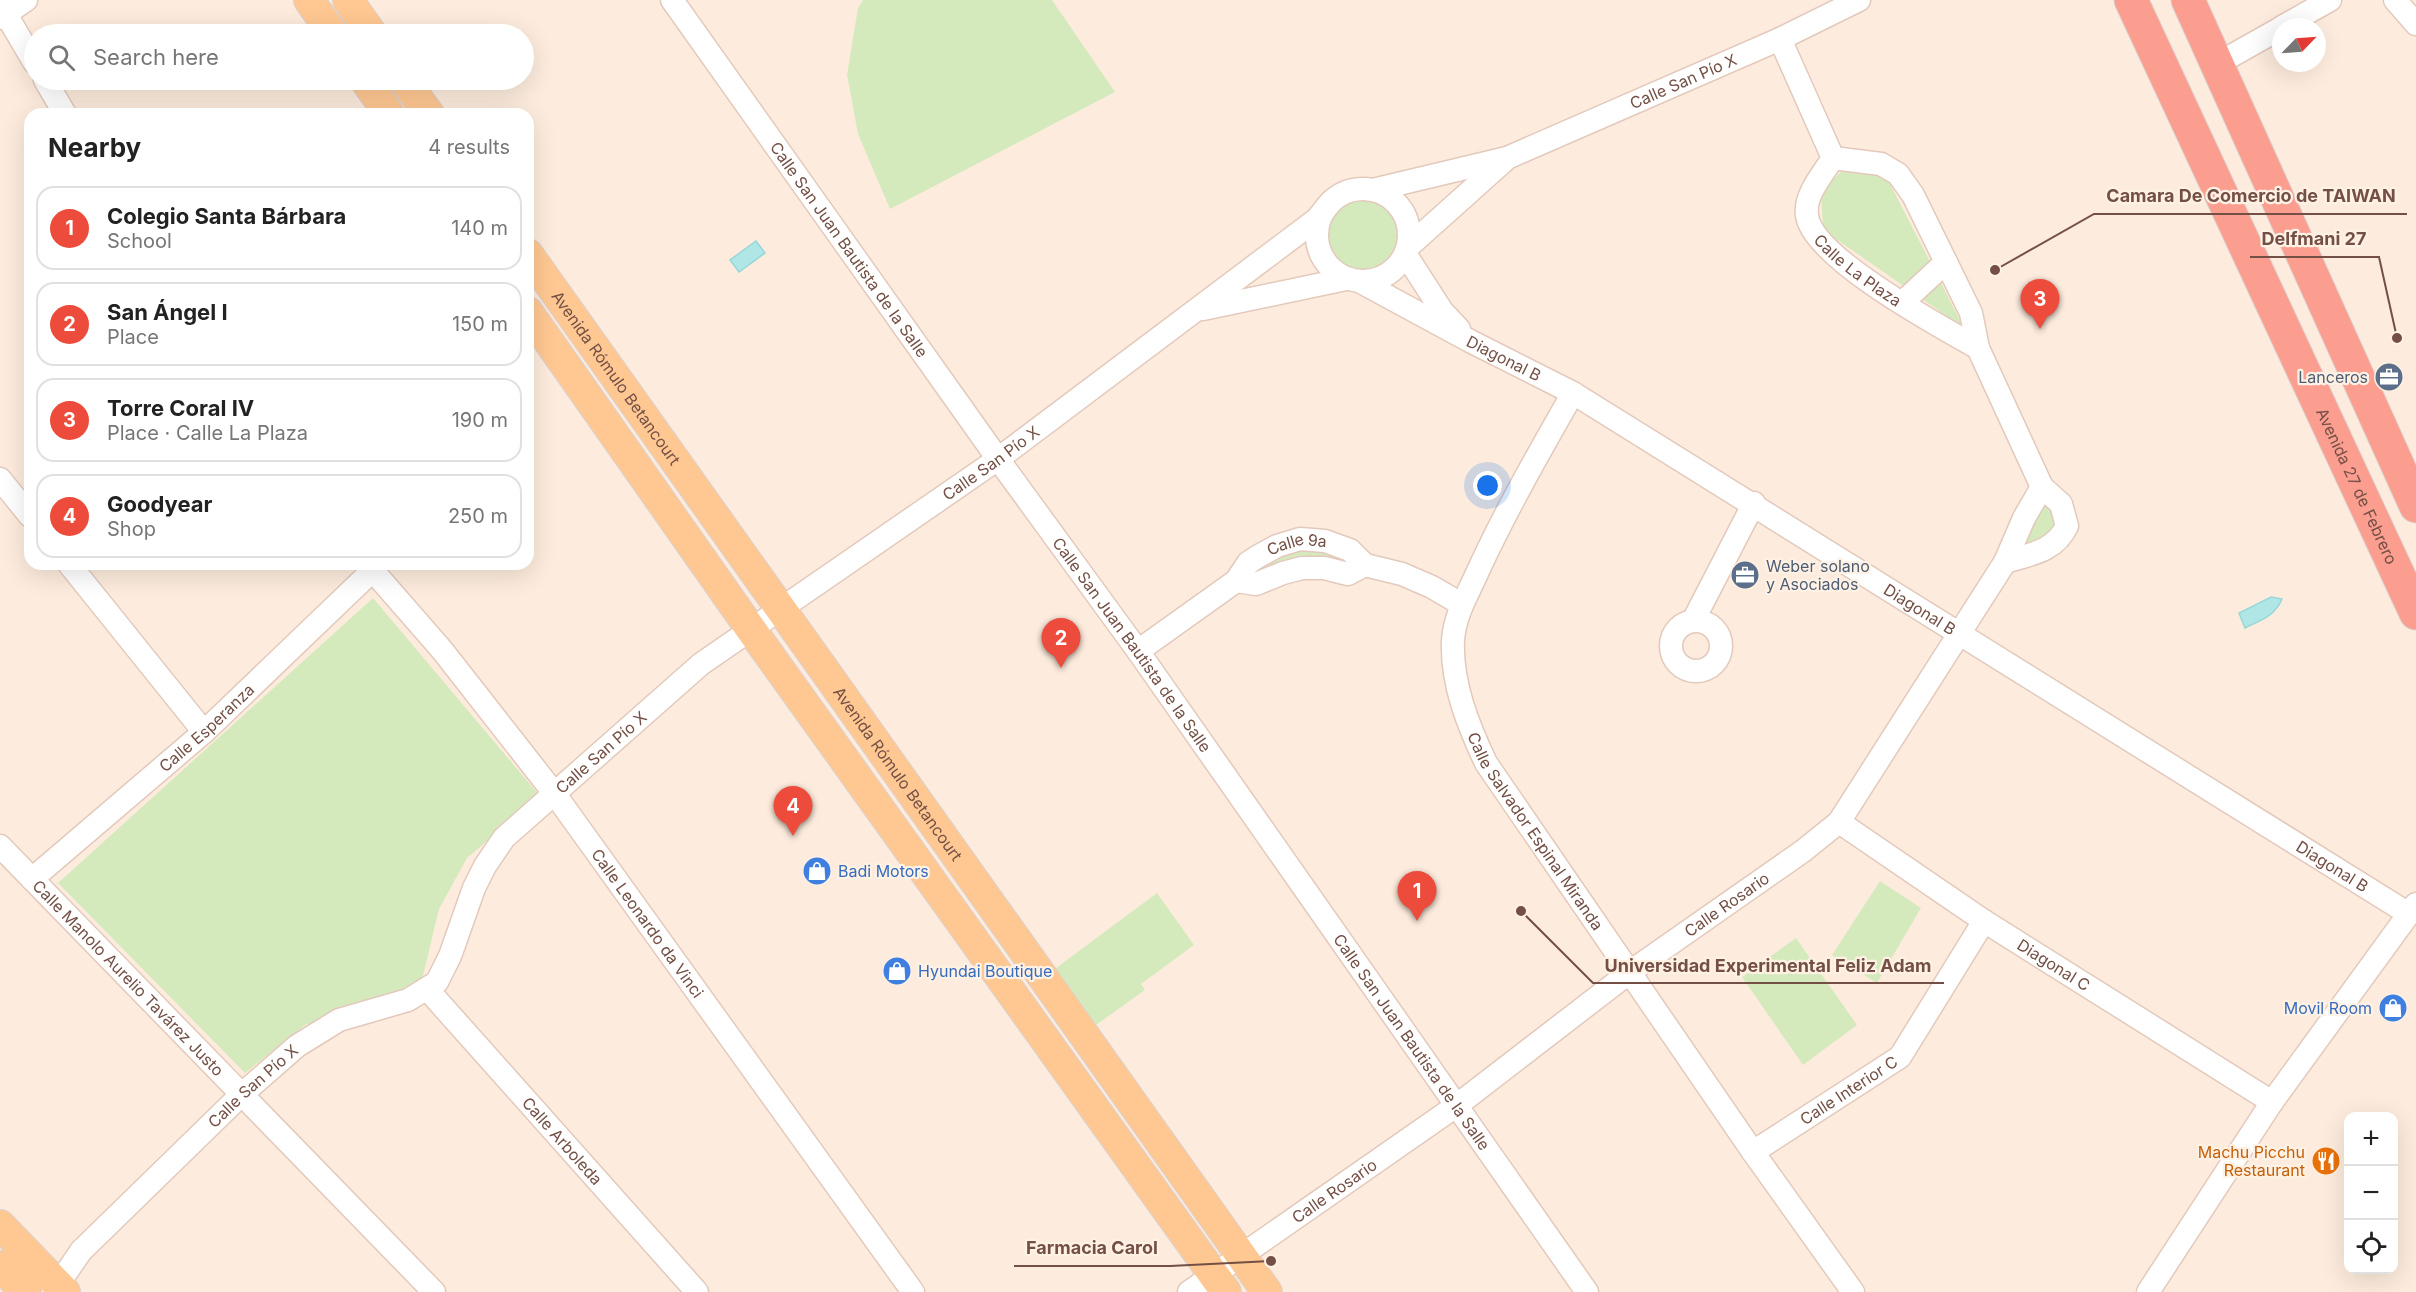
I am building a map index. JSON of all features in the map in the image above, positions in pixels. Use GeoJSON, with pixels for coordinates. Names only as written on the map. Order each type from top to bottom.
{"type":"FeatureCollection","features":[{"type":"Feature","properties":{"kind":"highway","name":"Avenida 27 de Febrero"},"geometry":{"type":"LineString","coordinates":[[2131,0],[2416,613]]}},
{"type":"Feature","properties":{"kind":"highway"},"geometry":{"type":"LineString","coordinates":[[2188,0],[2416,506]]}},
{"type":"Feature","properties":{"kind":"main road"},"geometry":{"type":"LineString","coordinates":[[309,0],[326,24]]}},
{"type":"Feature","properties":{"kind":"main road"},"geometry":{"type":"LineString","coordinates":[[348,0],[365,24]]}},
{"type":"Feature","properties":{"kind":"main road"},"geometry":{"type":"LineString","coordinates":[[372,90],[385,108]]}},
{"type":"Feature","properties":{"kind":"main road"},"geometry":{"type":"LineString","coordinates":[[411,90],[425,108]]}},
{"type":"Feature","properties":{"kind":"main road","name":"Avenida Rómulo Betancourt"},"geometry":{"type":"LineString","coordinates":[[534,262],[1267,1292]]}},
{"type":"Feature","properties":{"kind":"main road"},"geometry":{"type":"LineString","coordinates":[[534,321],[750,628],[1220,1283]]}},
{"type":"Feature","properties":{"kind":"main road"},"geometry":{"type":"LineString","coordinates":[[0,1225],[46,1288]]}},
{"type":"Feature","properties":{"kind":"main road"},"geometry":{"type":"LineString","coordinates":[[0,1266],[46,1288]]}},
{"type":"Feature","properties":{"kind":"street"},"geometry":{"type":"LineString","coordinates":[[24,46],[2,12],[26,0]]}},
{"type":"Feature","properties":{"kind":"street","name":"Calle San Juan Bautista de la Salle"},"geometry":{"type":"LineString","coordinates":[[672,0],[998,459],[1138,651],[1587,1292]]}},
{"type":"Feature","properties":{"kind":"street","name":"Calle San Pío X"},"geometry":{"type":"LineString","coordinates":[[1373,190],[1507,158],[1780,39],[1859,0]]}},
{"type":"Feature","properties":{"kind":"street"},"geometry":{"type":"LineString","coordinates":[[2298,18],[2330,0]]}},
{"type":"Feature","properties":{"kind":"street"},"geometry":{"type":"LineString","coordinates":[[2395,0],[2416,24]]}},
{"type":"Feature","properties":{"kind":"street"},"geometry":{"type":"LineString","coordinates":[[2217,64],[2272,33]]}},
{"type":"Feature","properties":{"kind":"street"},"geometry":{"type":"LineString","coordinates":[[1780,39],[1833,158],[1881,165],[1898,174],[1912,195],[1971,313],[1978,348],[2042,487],[2061,504],[2067,526],[2059,541],[2046,549],[2005,562]]}},
{"type":"Feature","properties":{"kind":"street"},"geometry":{"type":"LineString","coordinates":[[51,90],[62,108]]}},
{"type":"Feature","properties":{"kind":"street","name":"Calle San Pío X"},"geometry":{"type":"LineString","coordinates":[[1408,250],[1507,158]]}},
{"type":"Feature","properties":{"kind":"street","name":"Calle La Plaza"},"geometry":{"type":"LineString","coordinates":[[1833,158],[1808,199],[1807,216],[1818,240],[1867,281],[1978,348]]}},
{"type":"Feature","properties":{"kind":"street"},"geometry":{"type":"LineString","coordinates":[[1358,189],[1373,190],[1399,205],[1411,233],[1408,250],[1390,273],[1376,280],[1354,280],[1333,271],[1323,259],[1318,244],[1317,229],[1322,214],[1331,202],[1343,194],[1358,189]]}},
{"type":"Feature","properties":{"kind":"street","name":"Calle San Pío X"},"geometry":{"type":"LineString","coordinates":[[46,1288],[81,1251],[242,1095],[317,1032],[339,1020],[408,1000],[428,990],[443,973],[485,866],[504,838],[701,664],[998,459],[1317,219],[1331,202]]}},
{"type":"Feature","properties":{"kind":"street"},"geometry":{"type":"LineString","coordinates":[[1408,250],[1442,311],[1470,341]]}},
{"type":"Feature","properties":{"kind":"street"},"geometry":{"type":"LineString","coordinates":[[1903,302],[1946,262]]}},
{"type":"Feature","properties":{"kind":"street","name":"Calle San Pío X"},"geometry":{"type":"LineString","coordinates":[[1195,310],[1354,280]]}},
{"type":"Feature","properties":{"kind":"street","name":"Diagonal B"},"geometry":{"type":"LineString","coordinates":[[1354,280],[1573,393],[2412,909]]}},
{"type":"Feature","properties":{"kind":"street","name":"Calle Salvador Espinal Miranda"},"geometry":{"type":"LineString","coordinates":[[1573,393],[1494,534],[1461,603],[1453,641],[1458,683],[1467,720],[1486,763],[1753,1152],[1853,1292]]}},
{"type":"Feature","properties":{"kind":"street"},"geometry":{"type":"LineString","coordinates":[[0,478],[24,508]]}},
{"type":"Feature","properties":{"kind":"street"},"geometry":{"type":"LineString","coordinates":[[2005,562],[2024,518],[2042,487]]}},
{"type":"Feature","properties":{"kind":"street"},"geometry":{"type":"LineString","coordinates":[[1693,621],[1754,503]]}},
{"type":"Feature","properties":{"kind":"street","name":"Calle 9a"},"geometry":{"type":"LineString","coordinates":[[1138,651],[1236,581],[1248,563],[1277,546],[1299,539],[1325,541],[1350,550],[1365,565],[1402,574],[1461,603]]}},
{"type":"Feature","properties":{"kind":"street","name":"Calle Rosario"},"geometry":{"type":"LineString","coordinates":[[1189,1292],[1220,1283],[1241,1256],[1456,1106],[1630,972],[1803,851],[1839,822],[2005,562]]}},
{"type":"Feature","properties":{"kind":"street"},"geometry":{"type":"LineString","coordinates":[[74,570],[204,732]]}},
{"type":"Feature","properties":{"kind":"street","name":"Calle Esperanza"},"geometry":{"type":"LineString","coordinates":[[32,879],[204,732],[367,570]]}},
{"type":"Feature","properties":{"kind":"street","name":"Calle Leonardo da Vinci"},"geometry":{"type":"LineString","coordinates":[[373,570],[442,650],[554,793],[913,1292]]}},
{"type":"Feature","properties":{"kind":"street","name":"Diagonal C"},"geometry":{"type":"LineString","coordinates":[[1839,822],[1984,921],[2272,1102]]}},
{"type":"Feature","properties":{"kind":"street","name":"Calle Manolo Aurelio Tavárez Justo"},"geometry":{"type":"LineString","coordinates":[[0,846],[434,1292]]}},
{"type":"Feature","properties":{"kind":"street"},"geometry":{"type":"LineString","coordinates":[[2148,1292],[2272,1102],[2412,909]]}},
{"type":"Feature","properties":{"kind":"street","name":"Calle Interior C"},"geometry":{"type":"LineString","coordinates":[[1753,1152],[1900,1057],[1984,921]]}},
{"type":"Feature","properties":{"kind":"street","name":"Calle Arboleda"},"geometry":{"type":"LineString","coordinates":[[428,990],[697,1292]]}},
{"type":"Feature","properties":{"kind":"green space"},"geometry":{"type":"Polygon","coordinates":[[[863,0],[1052,0],[1115,92],[890,209],[858,134],[847,75],[858,8],[863,0]]]}},
{"type":"Feature","properties":{"kind":"green space"},"geometry":{"type":"Polygon","coordinates":[[[1866,169],[1887,178],[1964,328],[1823,230],[1821,190],[1842,171],[1866,169]]]}},
{"type":"Feature","properties":{"kind":"green space"},"geometry":{"type":"Polygon","coordinates":[[[1364,201],[1384,207],[1394,217],[1400,237],[1394,257],[1384,267],[1364,273],[1344,267],[1334,257],[1328,237],[1334,217],[1344,207],[1364,201]]]}},
{"type":"Feature","properties":{"kind":"green space"},"geometry":{"type":"Polygon","coordinates":[[[2041,498],[2055,507],[2055,537],[2019,546],[2041,498]]]}},
{"type":"Feature","properties":{"kind":"green space"},"geometry":{"type":"Polygon","coordinates":[[[1293,543],[1323,549],[1353,566],[1249,573],[1293,543]]]}},
{"type":"Feature","properties":{"kind":"green space"},"geometry":{"type":"Polygon","coordinates":[[[373,598],[540,796],[467,858],[439,909],[421,984],[305,1025],[245,1073],[58,883],[373,598]]]}},
{"type":"Feature","properties":{"kind":"green space"},"geometry":{"type":"Polygon","coordinates":[[[1880,881],[1921,908],[1877,983],[1832,955],[1880,881]]]}},
{"type":"Feature","properties":{"kind":"green space"},"geometry":{"type":"Polygon","coordinates":[[[1157,893],[1194,945],[1141,984],[1145,990],[1096,1025],[1056,968],[1157,893]]]}},
{"type":"Feature","properties":{"kind":"green space"},"geometry":{"type":"Polygon","coordinates":[[[1796,938],[1857,1025],[1803,1065],[1742,977],[1796,938]]]}},
{"type":"Feature","properties":{"kind":"water"},"geometry":{"type":"Polygon","coordinates":[[[756,241],[765,253],[739,272],[730,260],[756,241]]]}},
{"type":"Feature","properties":{"kind":"water"},"geometry":{"type":"Polygon","coordinates":[[[2271,597],[2282,599],[2276,610],[2245,628],[2239,613],[2271,597]]]}},
{"type":"Feature","properties":{"kind":"place","name":"Camara De Comercio de TAIWAN"},"geometry":{"type":"Point","coordinates":[1995,270]}},
{"type":"Feature","properties":{"kind":"place","name":"Torre Coral IV"},"geometry":{"type":"Point","coordinates":[2040,329]}},
{"type":"Feature","properties":{"kind":"place","name":"Delfmani 27"},"geometry":{"type":"Point","coordinates":[2397,338]}},
{"type":"Feature","properties":{"kind":"place","name":"Lanceros"},"geometry":{"type":"Point","coordinates":[2389,377]}},
{"type":"Feature","properties":{"kind":"place","name":"Weber solano y Asociados"},"geometry":{"type":"Point","coordinates":[1745,575]}},
{"type":"Feature","properties":{"kind":"place","name":"San Ángel I"},"geometry":{"type":"Point","coordinates":[1061,668]}},
{"type":"Feature","properties":{"kind":"place","name":"Goodyear"},"geometry":{"type":"Point","coordinates":[793,836]}},
{"type":"Feature","properties":{"kind":"place","name":"Badi Motors"},"geometry":{"type":"Point","coordinates":[817,871]}},
{"type":"Feature","properties":{"kind":"place","name":"Universidad Experimental Feliz Adam"},"geometry":{"type":"Point","coordinates":[1521,911]}},
{"type":"Feature","properties":{"kind":"place","name":"Colegio Santa Bárbara"},"geometry":{"type":"Point","coordinates":[1417,921]}},
{"type":"Feature","properties":{"kind":"place","name":"Hyundai Boutique"},"geometry":{"type":"Point","coordinates":[897,971]}},
{"type":"Feature","properties":{"kind":"place","name":"Movil Room"},"geometry":{"type":"Point","coordinates":[2393,1008]}},
{"type":"Feature","properties":{"kind":"place","name":"Machu Picchu Restaurant"},"geometry":{"type":"Point","coordinates":[2326,1161]}},
{"type":"Feature","properties":{"kind":"place","name":"Farmacia Carol"},"geometry":{"type":"Point","coordinates":[1271,1261]}}]}
